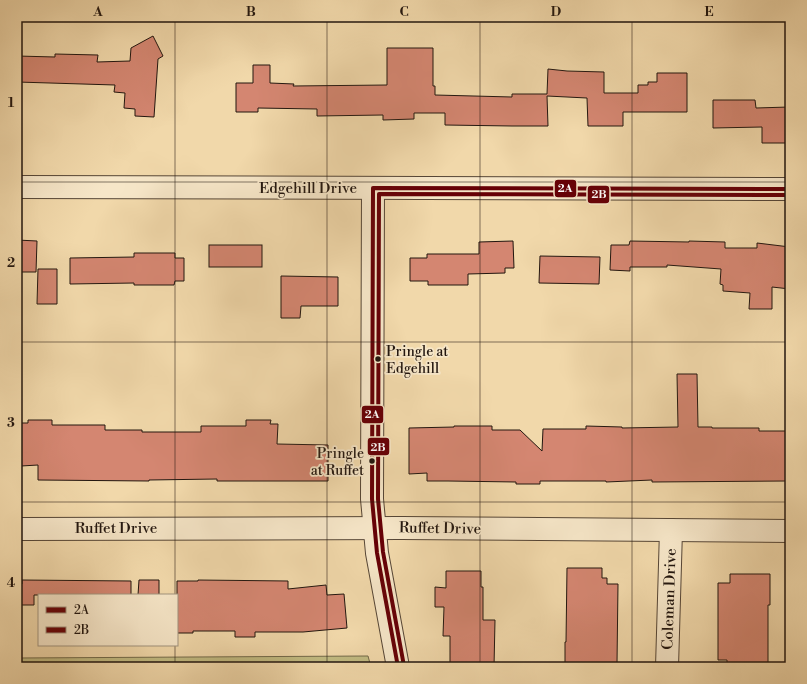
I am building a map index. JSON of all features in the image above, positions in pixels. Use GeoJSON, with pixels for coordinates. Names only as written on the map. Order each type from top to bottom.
{"type":"FeatureCollection","features":[{"type":"Feature","properties":{"kind":"street","name":"Edgehill Drive"},"geometry":{"type":"LineString","coordinates":[[17,187],[790,189]]}},
{"type":"Feature","properties":{"kind":"street"},"geometry":{"type":"LineString","coordinates":[[372,188],[372,499],[377,553],[398,667]]}},
{"type":"Feature","properties":{"kind":"street","name":"Ruffet Drive"},"geometry":{"type":"LineString","coordinates":[[17,528],[374,528],[790,531]]}},
{"type":"Feature","properties":{"kind":"street","name":"Coleman Drive"},"geometry":{"type":"LineString","coordinates":[[667,667],[671,530]]}},
{"type":"Feature","properties":{"kind":"shaded area"},"geometry":{"type":"Polygon","coordinates":[[[368,656],[371,667],[17,667],[17,658],[368,656]]]}},
{"type":"Feature","properties":{"kind":"building"},"geometry":{"type":"Polygon","coordinates":[[[153,36],[163,56],[158,59],[154,117],[135,116],[135,109],[124,108],[125,93],[114,92],[115,85],[17,82],[17,56],[55,57],[55,54],[98,55],[97,62],[130,61],[131,48],[153,36]]]}},
{"type":"Feature","properties":{"kind":"building"},"geometry":{"type":"Polygon","coordinates":[[[387,48],[433,48],[433,86],[435,86],[435,95],[512,97],[512,94],[547,94],[548,69],[604,72],[604,93],[638,93],[638,85],[648,85],[648,82],[657,82],[657,73],[687,73],[687,112],[623,112],[623,126],[588,126],[587,98],[547,96],[548,126],[445,125],[445,113],[414,113],[414,119],[383,120],[383,115],[317,116],[317,109],[258,108],[258,112],[236,112],[236,83],[253,83],[253,65],[270,65],[270,83],[294,84],[293,86],[387,85],[387,48]]]}},
{"type":"Feature","properties":{"kind":"building"},"geometry":{"type":"Polygon","coordinates":[[[713,100],[755,100],[756,108],[789,107],[790,143],[762,143],[762,127],[713,128],[713,100]]]}},
{"type":"Feature","properties":{"kind":"building"},"geometry":{"type":"Polygon","coordinates":[[[17,240],[37,241],[36,272],[17,272],[17,240]]]}},
{"type":"Feature","properties":{"kind":"building"},"geometry":{"type":"Polygon","coordinates":[[[513,241],[514,268],[505,268],[505,273],[468,274],[468,285],[428,285],[428,281],[410,281],[410,258],[427,258],[427,254],[479,254],[479,242],[513,241]]]}},
{"type":"Feature","properties":{"kind":"building"},"geometry":{"type":"Polygon","coordinates":[[[630,241],[725,242],[725,248],[757,248],[757,243],[790,247],[790,289],[772,287],[772,309],[749,309],[750,293],[723,291],[723,285],[720,284],[721,269],[667,265],[667,267],[630,267],[630,271],[610,270],[611,245],[629,245],[630,241]]]}},
{"type":"Feature","properties":{"kind":"building"},"geometry":{"type":"Polygon","coordinates":[[[209,245],[262,245],[262,267],[209,267],[209,245]]]}},
{"type":"Feature","properties":{"kind":"building"},"geometry":{"type":"Polygon","coordinates":[[[134,253],[175,253],[175,258],[184,258],[184,281],[175,281],[174,285],[134,285],[134,283],[70,284],[70,258],[134,257],[134,253]]]}},
{"type":"Feature","properties":{"kind":"building"},"geometry":{"type":"Polygon","coordinates":[[[540,256],[600,257],[599,284],[539,283],[540,256]]]}},
{"type":"Feature","properties":{"kind":"building"},"geometry":{"type":"Polygon","coordinates":[[[38,269],[57,269],[57,304],[37,304],[38,269]]]}},
{"type":"Feature","properties":{"kind":"building"},"geometry":{"type":"Polygon","coordinates":[[[281,276],[338,277],[338,306],[301,306],[300,318],[281,318],[281,276]]]}},
{"type":"Feature","properties":{"kind":"building"},"geometry":{"type":"Polygon","coordinates":[[[677,374],[697,374],[698,427],[759,428],[759,431],[790,431],[790,464],[786,464],[786,481],[540,481],[540,484],[516,484],[516,482],[427,481],[427,473],[409,474],[409,428],[492,426],[492,430],[520,430],[542,451],[543,429],[586,429],[586,426],[622,428],[678,427],[677,374]]]}},
{"type":"Feature","properties":{"kind":"building"},"geometry":{"type":"Polygon","coordinates":[[[28,420],[52,420],[52,425],[105,425],[105,430],[142,430],[142,432],[201,432],[201,426],[246,426],[246,420],[271,420],[270,424],[278,424],[277,444],[328,445],[328,481],[217,481],[217,479],[149,481],[38,480],[38,465],[21,466],[21,423],[28,423],[28,420]]]}},
{"type":"Feature","properties":{"kind":"building"},"geometry":{"type":"Polygon","coordinates":[[[567,568],[602,568],[602,578],[607,578],[607,584],[618,584],[617,663],[605,663],[605,667],[565,667],[567,568]]]}},
{"type":"Feature","properties":{"kind":"building"},"geometry":{"type":"Polygon","coordinates":[[[446,571],[481,571],[481,587],[483,587],[483,620],[495,620],[494,667],[450,667],[450,636],[443,636],[444,607],[435,607],[435,587],[446,588],[446,571]]]}},
{"type":"Feature","properties":{"kind":"building"},"geometry":{"type":"Polygon","coordinates":[[[730,574],[770,574],[770,605],[768,605],[768,667],[727,667],[727,660],[718,660],[718,583],[730,583],[730,574]]]}},
{"type":"Feature","properties":{"kind":"building"},"geometry":{"type":"Polygon","coordinates":[[[22,580],[131,581],[131,594],[38,594],[34,595],[34,605],[17,605],[17,584],[22,584],[22,580]]]}},
{"type":"Feature","properties":{"kind":"building"},"geometry":{"type":"Polygon","coordinates":[[[139,580],[159,580],[159,594],[138,594],[139,580]]]}},
{"type":"Feature","properties":{"kind":"building"},"geometry":{"type":"Polygon","coordinates":[[[177,581],[288,581],[288,589],[326,585],[327,595],[344,594],[347,628],[303,632],[255,632],[255,637],[235,637],[235,631],[193,631],[193,633],[178,633],[177,581]]]}},
{"type":"Feature","properties":{"kind":"transit line","name":"2A"},"geometry":{"type":"LineString","coordinates":[[398,667],[377,553],[372,499],[373,188],[790,189]]}},
{"type":"Feature","properties":{"kind":"transit line","name":"2B"},"geometry":{"type":"LineString","coordinates":[[404,666],[383,552],[378,499],[379,194],[790,195]]}},
{"type":"Feature","properties":{"kind":"place","name":"Pringle at Edgehill"},"geometry":{"type":"Point","coordinates":[378,359]}},
{"type":"Feature","properties":{"kind":"place","name":"Pringle at Ruffet"},"geometry":{"type":"Point","coordinates":[372,461]}}]}
